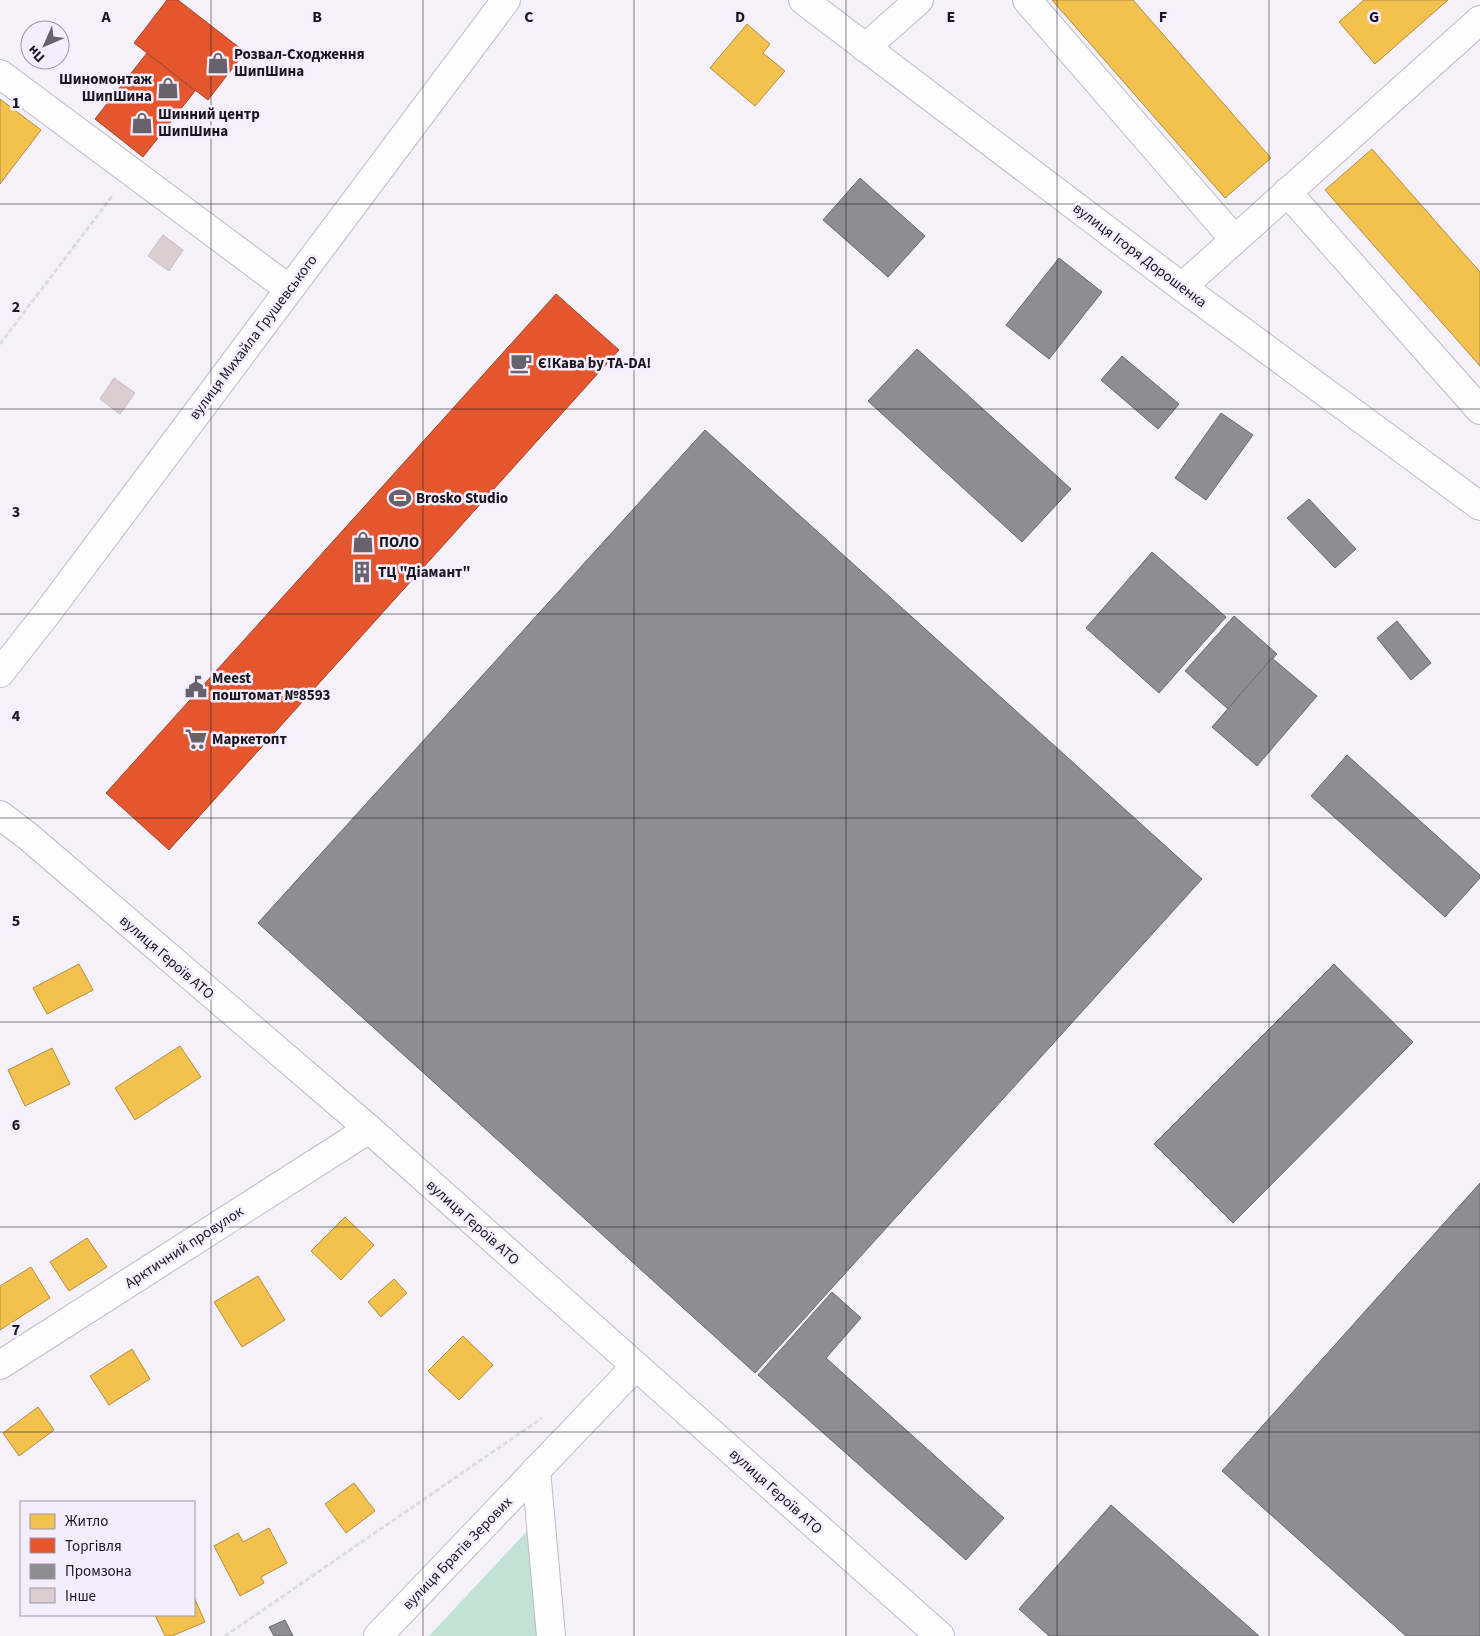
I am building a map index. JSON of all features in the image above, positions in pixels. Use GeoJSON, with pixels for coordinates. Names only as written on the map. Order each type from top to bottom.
{"type":"FeatureCollection","features":[{"type":"Feature","properties":{"kind":"main road","name":"вулиця Михайла Грушевського"},"geometry":{"type":"LineString","coordinates":[[0,673],[48,612],[506,0]]}},
{"type":"Feature","properties":{"kind":"main road","name":"вулиця Ігоря Дорошенка"},"geometry":{"type":"LineString","coordinates":[[803,0],[1182,287],[1480,506]]}},
{"type":"Feature","properties":{"kind":"main road"},"geometry":{"type":"LineString","coordinates":[[866,48],[919,0]]}},
{"type":"Feature","properties":{"kind":"main road"},"geometry":{"type":"LineString","coordinates":[[1027,0],[1234,239]]}},
{"type":"Feature","properties":{"kind":"main road"},"geometry":{"type":"LineString","coordinates":[[1182,287],[1480,20]]}},
{"type":"Feature","properties":{"kind":"main road"},"geometry":{"type":"LineString","coordinates":[[0,74],[289,289]]}},
{"type":"Feature","properties":{"kind":"main road"},"geometry":{"type":"LineString","coordinates":[[1287,192],[1480,410]]}},
{"type":"Feature","properties":{"kind":"main road","name":"вулиця Героїв АТО"},"geometry":{"type":"LineString","coordinates":[[0,815],[369,1129],[636,1366],[933,1634]]}},
{"type":"Feature","properties":{"kind":"main road","name":"Арктичний провулок"},"geometry":{"type":"LineString","coordinates":[[0,1365],[369,1129]]}},
{"type":"Feature","properties":{"kind":"main road","name":"вулиця Братів Зерових"},"geometry":{"type":"LineString","coordinates":[[378,1636],[636,1366]]}},
{"type":"Feature","properties":{"kind":"main road"},"geometry":{"type":"LineString","coordinates":[[536,1470],[551,1636]]}},
{"type":"Feature","properties":{"kind":"path"},"geometry":{"type":"LineString","coordinates":[[0,344],[130,172]]}},
{"type":"Feature","properties":{"kind":"path"},"geometry":{"type":"LineString","coordinates":[[225,1636],[550,1413]]}},
{"type":"Feature","properties":{"kind":"green space"},"geometry":{"type":"Polygon","coordinates":[[[543,1514],[552,1636],[429,1636],[543,1514]]]}},
{"type":"Feature","properties":{"kind":"building: Житло"},"geometry":{"type":"Polygon","coordinates":[[[1052,0],[1133,0],[1271,158],[1225,198],[1052,0]]]}},
{"type":"Feature","properties":{"kind":"building: Житло"},"geometry":{"type":"Polygon","coordinates":[[[1364,0],[1448,0],[1375,64],[1339,22],[1364,0]]]}},
{"type":"Feature","properties":{"kind":"building: Житло"},"geometry":{"type":"Polygon","coordinates":[[[747,24],[770,44],[763,53],[785,71],[755,106],[710,68],[747,24]]]}},
{"type":"Feature","properties":{"kind":"building: Житло"},"geometry":{"type":"Polygon","coordinates":[[[0,99],[41,130],[0,184],[0,99]]]}},
{"type":"Feature","properties":{"kind":"building: Житло"},"geometry":{"type":"Polygon","coordinates":[[[1372,149],[1480,272],[1480,366],[1325,190],[1372,149]]]}},
{"type":"Feature","properties":{"kind":"building: Житло"},"geometry":{"type":"Polygon","coordinates":[[[79,964],[93,990],[47,1014],[33,988],[79,964]]]}},
{"type":"Feature","properties":{"kind":"building: Житло"},"geometry":{"type":"Polygon","coordinates":[[[180,1046],[201,1077],[135,1120],[115,1088],[180,1046]]]}},
{"type":"Feature","properties":{"kind":"building: Житло"},"geometry":{"type":"Polygon","coordinates":[[[52,1048],[70,1084],[25,1106],[8,1070],[52,1048]]]}},
{"type":"Feature","properties":{"kind":"building: Житло"},"geometry":{"type":"Polygon","coordinates":[[[345,1217],[374,1245],[341,1280],[311,1251],[345,1217]]]}},
{"type":"Feature","properties":{"kind":"building: Житло"},"geometry":{"type":"Polygon","coordinates":[[[87,1238],[107,1267],[69,1291],[50,1262],[87,1238]]]}},
{"type":"Feature","properties":{"kind":"building: Житло"},"geometry":{"type":"Polygon","coordinates":[[[31,1267],[50,1298],[0,1330],[0,1286],[31,1267]]]}},
{"type":"Feature","properties":{"kind":"building: Житло"},"geometry":{"type":"Polygon","coordinates":[[[258,1276],[285,1320],[242,1347],[214,1302],[258,1276]]]}},
{"type":"Feature","properties":{"kind":"building: Житло"},"geometry":{"type":"Polygon","coordinates":[[[394,1279],[407,1293],[381,1317],[368,1302],[394,1279]]]}},
{"type":"Feature","properties":{"kind":"building: Житло"},"geometry":{"type":"Polygon","coordinates":[[[463,1336],[493,1365],[459,1400],[428,1371],[463,1336]]]}},
{"type":"Feature","properties":{"kind":"building: Житло"},"geometry":{"type":"Polygon","coordinates":[[[132,1349],[150,1379],[109,1405],[90,1376],[132,1349]]]}},
{"type":"Feature","properties":{"kind":"building: Житло"},"geometry":{"type":"Polygon","coordinates":[[[38,1407],[54,1430],[19,1456],[3,1433],[38,1407]]]}},
{"type":"Feature","properties":{"kind":"building: Житло"},"geometry":{"type":"Polygon","coordinates":[[[354,1483],[375,1511],[346,1533],[325,1504],[354,1483]]]}},
{"type":"Feature","properties":{"kind":"building: Житло"},"geometry":{"type":"Polygon","coordinates":[[[269,1528],[287,1563],[261,1577],[264,1583],[240,1596],[214,1546],[238,1533],[243,1542],[269,1528]]]}},
{"type":"Feature","properties":{"kind":"building: Житло"},"geometry":{"type":"Polygon","coordinates":[[[195,1599],[205,1622],[172,1636],[165,1636],[155,1616],[195,1616],[195,1599]]]}},
{"type":"Feature","properties":{"kind":"building: Торгівля"},"geometry":{"type":"Polygon","coordinates":[[[167,0],[178,0],[245,52],[208,100],[134,43],[167,0]]]}},
{"type":"Feature","properties":{"kind":"building: Торгівля"},"geometry":{"type":"Polygon","coordinates":[[[147,53],[195,91],[143,157],[95,119],[147,53]]]}},
{"type":"Feature","properties":{"kind":"building: Торгівля","name":"ТЦ \"Діамант\""},"geometry":{"type":"Polygon","coordinates":[[[556,294],[619,350],[169,850],[106,793],[556,294]]]}},
{"type":"Feature","properties":{"kind":"building: Промзона"},"geometry":{"type":"Polygon","coordinates":[[[860,178],[925,236],[888,277],[823,220],[860,178]]]}},
{"type":"Feature","properties":{"kind":"building: Промзона"},"geometry":{"type":"Polygon","coordinates":[[[1059,258],[1102,292],[1049,359],[1006,325],[1059,258]]]}},
{"type":"Feature","properties":{"kind":"building: Промзона"},"geometry":{"type":"Polygon","coordinates":[[[917,349],[1071,489],[1022,542],[868,401],[917,349]]]}},
{"type":"Feature","properties":{"kind":"building: Промзона"},"geometry":{"type":"Polygon","coordinates":[[[1122,356],[1179,404],[1158,429],[1101,380],[1122,356]]]}},
{"type":"Feature","properties":{"kind":"building: Промзона"},"geometry":{"type":"Polygon","coordinates":[[[1221,413],[1253,435],[1206,500],[1175,478],[1221,413]]]}},
{"type":"Feature","properties":{"kind":"building: Промзона"},"geometry":{"type":"Polygon","coordinates":[[[705,430],[1202,879],[755,1373],[258,923],[705,430]]]}},
{"type":"Feature","properties":{"kind":"building: Промзона"},"geometry":{"type":"Polygon","coordinates":[[[1309,499],[1356,549],[1335,568],[1287,518],[1309,499]]]}},
{"type":"Feature","properties":{"kind":"building: Промзона"},"geometry":{"type":"Polygon","coordinates":[[[1152,552],[1226,617],[1159,693],[1086,628],[1152,552]]]}},
{"type":"Feature","properties":{"kind":"building: Промзона"},"geometry":{"type":"Polygon","coordinates":[[[1234,616],[1277,654],[1228,709],[1185,671],[1234,616]]]}},
{"type":"Feature","properties":{"kind":"building: Промзона"},"geometry":{"type":"Polygon","coordinates":[[[1397,621],[1431,663],[1411,680],[1377,638],[1397,621]]]}},
{"type":"Feature","properties":{"kind":"building: Промзона"},"geometry":{"type":"Polygon","coordinates":[[[1272,658],[1317,696],[1257,766],[1212,727],[1272,658]]]}},
{"type":"Feature","properties":{"kind":"building: Промзона"},"geometry":{"type":"Polygon","coordinates":[[[1347,755],[1480,875],[1480,878],[1445,917],[1311,796],[1347,755]]]}},
{"type":"Feature","properties":{"kind":"building: Промзона"},"geometry":{"type":"Polygon","coordinates":[[[1334,964],[1413,1042],[1233,1223],[1154,1144],[1334,964]]]}},
{"type":"Feature","properties":{"kind":"building: Промзона"},"geometry":{"type":"Polygon","coordinates":[[[1480,1183],[1480,1636],[1406,1636],[1222,1471],[1480,1183]]]}},
{"type":"Feature","properties":{"kind":"building: Промзона"},"geometry":{"type":"Polygon","coordinates":[[[832,1292],[861,1318],[826,1358],[1004,1518],[966,1560],[758,1375],[832,1292]]]}},
{"type":"Feature","properties":{"kind":"building: Промзона"},"geometry":{"type":"Polygon","coordinates":[[[1111,1505],[1259,1636],[1049,1636],[1019,1609],[1111,1505]]]}},
{"type":"Feature","properties":{"kind":"building: Промзона"},"geometry":{"type":"Polygon","coordinates":[[[285,1620],[293,1636],[274,1636],[269,1627],[285,1620]]]}},
{"type":"Feature","properties":{"kind":"building: Інше"},"geometry":{"type":"Polygon","coordinates":[[[163,235],[183,250],[169,271],[148,256],[163,235]]]}},
{"type":"Feature","properties":{"kind":"building: Інше"},"geometry":{"type":"Polygon","coordinates":[[[114,378],[135,393],[120,414],[100,399],[114,378]]]}},
{"type":"Feature","properties":{"kind":"place","name":"Розвал-Сходження ШипШина"},"geometry":{"type":"Point","coordinates":[218,63]}},
{"type":"Feature","properties":{"kind":"place","name":"Шиномонтаж ШипШина"},"geometry":{"type":"Point","coordinates":[168,88]}},
{"type":"Feature","properties":{"kind":"place","name":"Шинний центр ШипШина"},"geometry":{"type":"Point","coordinates":[142,123]}},
{"type":"Feature","properties":{"kind":"place","name":"Є!Кава by TA-DA!"},"geometry":{"type":"Point","coordinates":[521,363]}},
{"type":"Feature","properties":{"kind":"place","name":"Brosko Studio"},"geometry":{"type":"Point","coordinates":[400,498]}},
{"type":"Feature","properties":{"kind":"place","name":"ПОЛО"},"geometry":{"type":"Point","coordinates":[363,542]}},
{"type":"Feature","properties":{"kind":"place","name":"ТЦ \"Діамант\""},"geometry":{"type":"Point","coordinates":[362,572]}},
{"type":"Feature","properties":{"kind":"place","name":"Meest поштомат №8593"},"geometry":{"type":"Point","coordinates":[196,687]}},
{"type":"Feature","properties":{"kind":"place","name":"Маркетопт"},"geometry":{"type":"Point","coordinates":[196,739]}}]}
